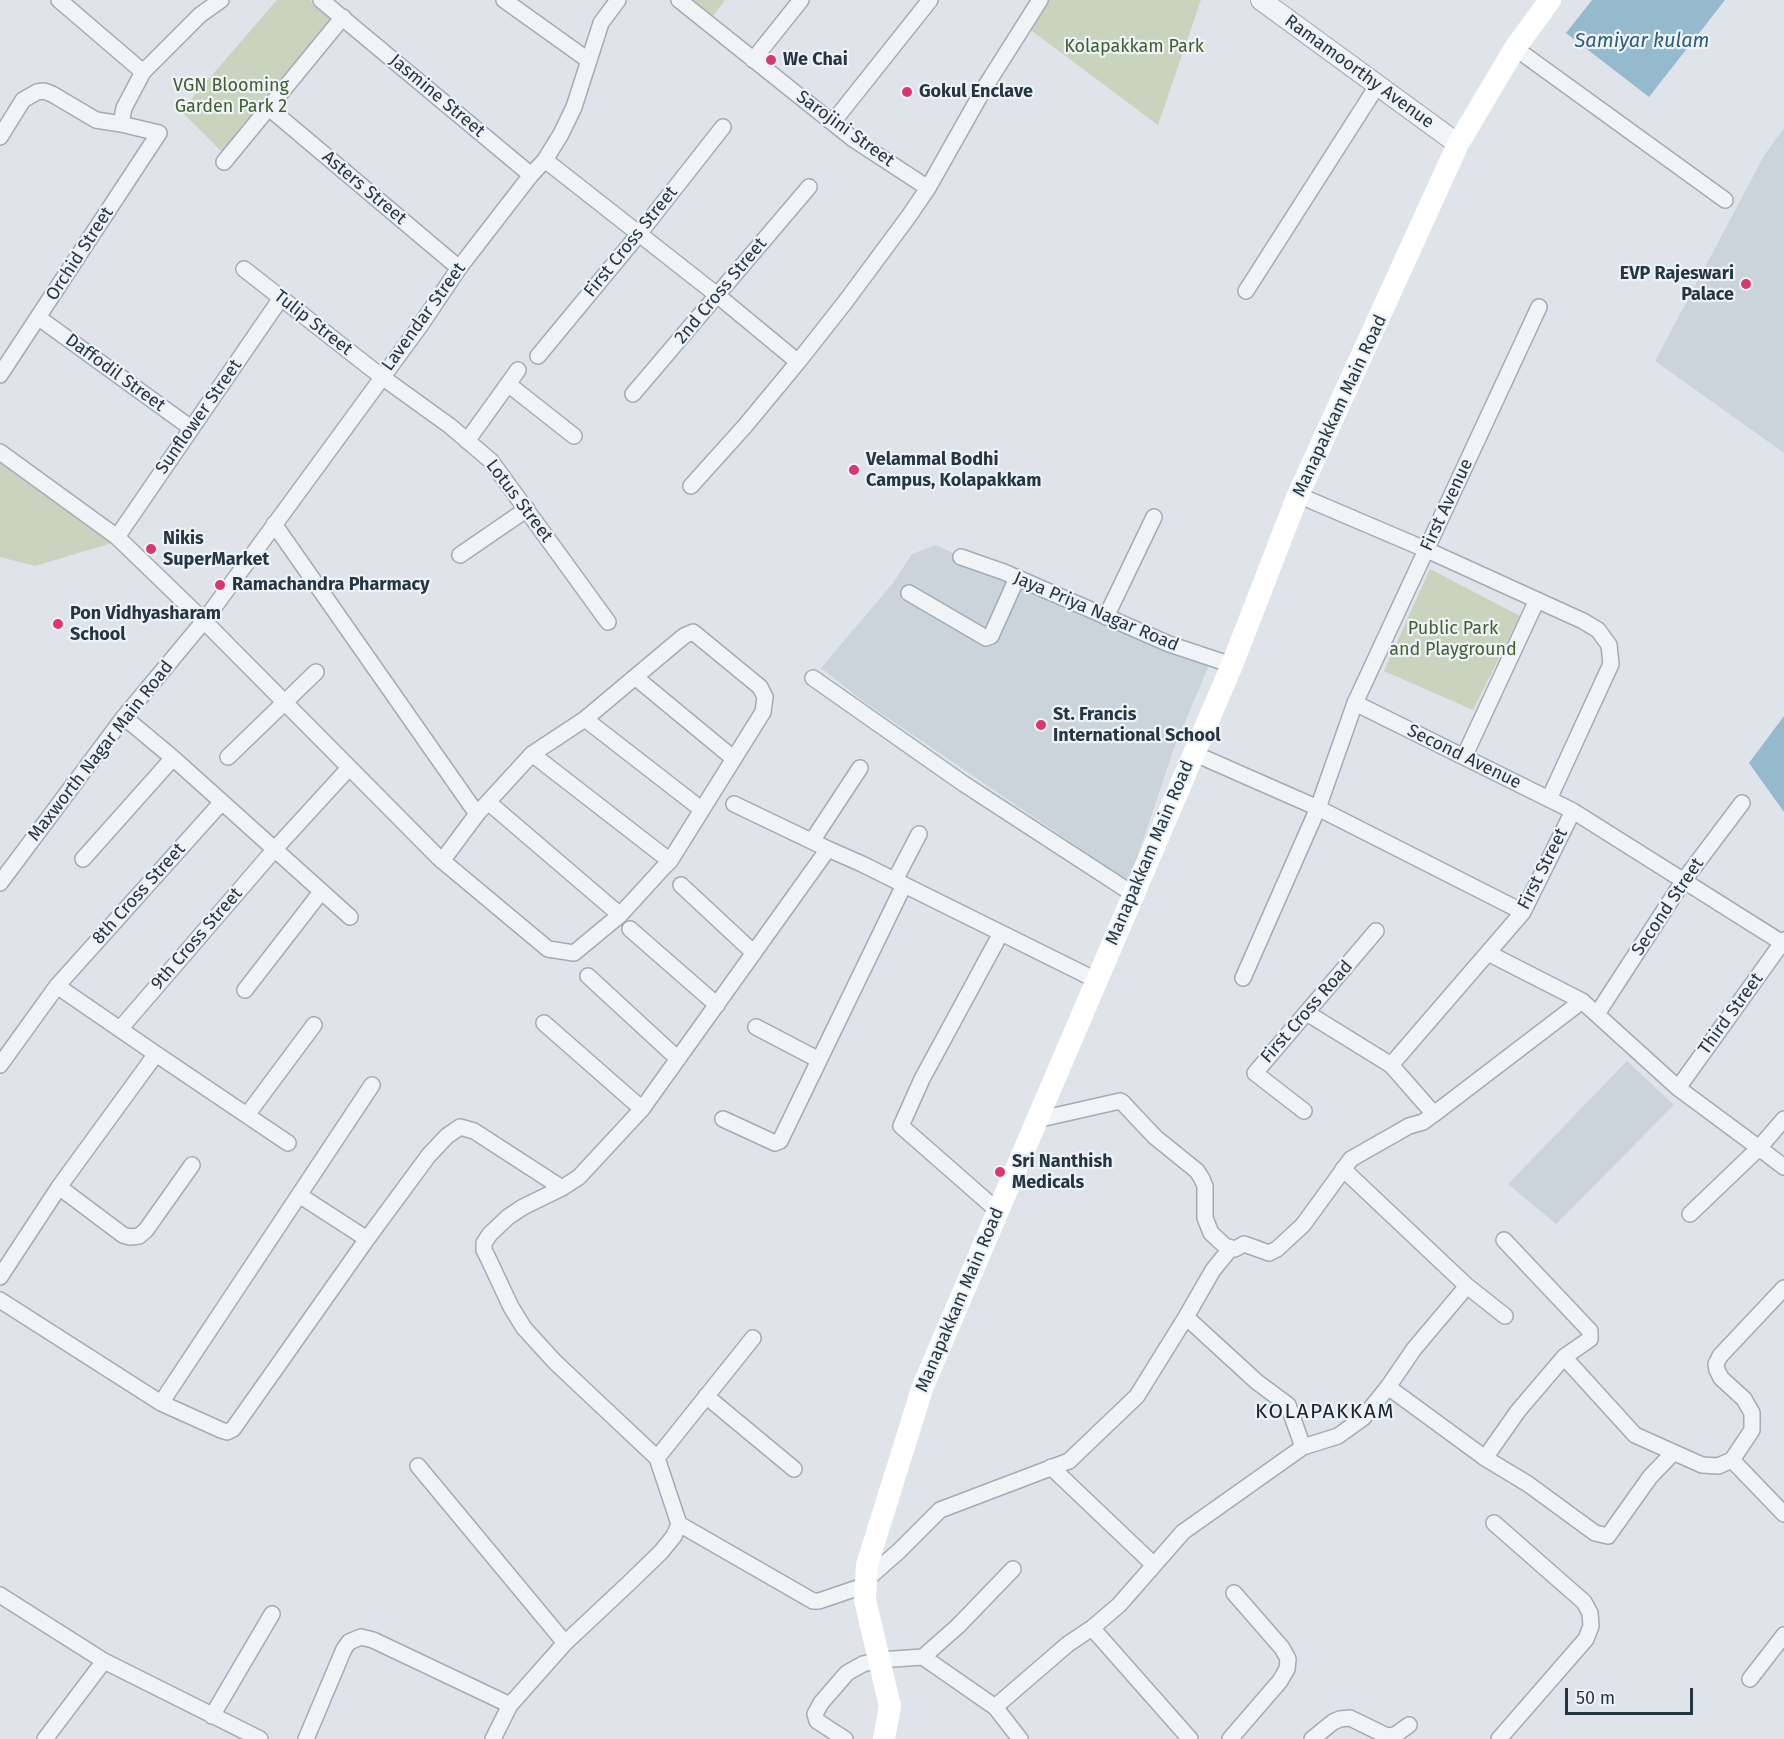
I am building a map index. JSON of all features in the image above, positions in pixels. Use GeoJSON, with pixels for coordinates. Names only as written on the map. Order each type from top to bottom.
{"type":"FeatureCollection","features":[{"type":"Feature","properties":{"kind":"main road","name":"Manapakkam Main Road"},"geometry":{"type":"LineString","coordinates":[[884,1739],[890,1706],[865,1600],[867,1565],[923,1386],[1232,665],[1298,495],[1458,144],[1515,48],[1550,0]]}},
{"type":"Feature","properties":{"kind":"street"},"geometry":{"type":"LineString","coordinates":[[59,0],[143,72]]}},
{"type":"Feature","properties":{"kind":"street"},"geometry":{"type":"LineString","coordinates":[[0,138],[23,100],[37,92],[45,91],[96,120],[121,124],[124,108],[143,72],[200,15],[221,0]]}},
{"type":"Feature","properties":{"kind":"street","name":"Jasmine Street"},"geometry":{"type":"LineString","coordinates":[[321,0],[531,175]]}},
{"type":"Feature","properties":{"kind":"street"},"geometry":{"type":"LineString","coordinates":[[504,0],[588,60]]}},
{"type":"Feature","properties":{"kind":"street","name":"Lavendar Street"},"geometry":{"type":"LineString","coordinates":[[204,621],[420,326],[459,268],[545,160],[574,107],[602,23],[618,0]]}},
{"type":"Feature","properties":{"kind":"street","name":"Sarojini Street"},"geometry":{"type":"LineString","coordinates":[[679,0],[853,139],[928,188]]}},
{"type":"Feature","properties":{"kind":"street"},"geometry":{"type":"LineString","coordinates":[[753,60],[801,0]]}},
{"type":"Feature","properties":{"kind":"street"},"geometry":{"type":"LineString","coordinates":[[833,122],[930,0]]}},
{"type":"Feature","properties":{"kind":"street"},"geometry":{"type":"LineString","coordinates":[[691,486],[798,362],[909,216],[928,188],[984,87],[1040,0]]}},
{"type":"Feature","properties":{"kind":"street","name":"Ramamoorthy Avenue"},"geometry":{"type":"LineString","coordinates":[[1261,0],[1458,144]]}},
{"type":"Feature","properties":{"kind":"street"},"geometry":{"type":"LineString","coordinates":[[224,162],[343,17]]}},
{"type":"Feature","properties":{"kind":"street"},"geometry":{"type":"LineString","coordinates":[[1515,48],[1725,200]]}},
{"type":"Feature","properties":{"kind":"street"},"geometry":{"type":"LineString","coordinates":[[1246,291],[1377,86]]}},
{"type":"Feature","properties":{"kind":"street","name":"Asters Street"},"geometry":{"type":"LineString","coordinates":[[269,108],[459,268]]}},
{"type":"Feature","properties":{"kind":"street","name":"Orchid Street"},"geometry":{"type":"LineString","coordinates":[[0,375],[159,133],[121,124]]}},
{"type":"Feature","properties":{"kind":"street","name":"First Cross Street"},"geometry":{"type":"LineString","coordinates":[[538,356],[723,127]]}},
{"type":"Feature","properties":{"kind":"street"},"geometry":{"type":"LineString","coordinates":[[545,160],[717,295],[798,362]]}},
{"type":"Feature","properties":{"kind":"street","name":"2nd Cross Street"},"geometry":{"type":"LineString","coordinates":[[633,394],[809,187]]}},
{"type":"Feature","properties":{"kind":"street","name":"Tulip Street"},"geometry":{"type":"LineString","coordinates":[[244,269],[382,377]]}},
{"type":"Feature","properties":{"kind":"street","name":"Sunflower Street"},"geometry":{"type":"LineString","coordinates":[[117,537],[281,298]]}},
{"type":"Feature","properties":{"kind":"street","name":"First Avenue"},"geometry":{"type":"LineString","coordinates":[[1243,978],[1318,808],[1354,703],[1539,307]]}},
{"type":"Feature","properties":{"kind":"street","name":"Daffodil Street"},"geometry":{"type":"LineString","coordinates":[[39,318],[191,428]]}},
{"type":"Feature","properties":{"kind":"street"},"geometry":{"type":"LineString","coordinates":[[467,441],[518,370]]}},
{"type":"Feature","properties":{"kind":"street","name":"Lotus Street"},"geometry":{"type":"LineString","coordinates":[[382,377],[494,464],[608,622]]}},
{"type":"Feature","properties":{"kind":"street"},"geometry":{"type":"LineString","coordinates":[[508,384],[574,436]]}},
{"type":"Feature","properties":{"kind":"street"},"geometry":{"type":"LineString","coordinates":[[0,452],[117,537],[204,621],[441,860],[548,950],[574,953],[620,915],[670,861],[763,712],[765,697],[760,687],[693,632],[684,636],[585,719],[532,754],[477,814],[441,860]]}},
{"type":"Feature","properties":{"kind":"street"},"geometry":{"type":"LineString","coordinates":[[1298,495],[1427,550],[1598,630],[1609,645],[1611,664],[1549,799]]}},
{"type":"Feature","properties":{"kind":"street"},"geometry":{"type":"LineString","coordinates":[[460,555],[527,509]]}},
{"type":"Feature","properties":{"kind":"street"},"geometry":{"type":"LineString","coordinates":[[1106,617],[1154,517]]}},
{"type":"Feature","properties":{"kind":"street"},"geometry":{"type":"LineString","coordinates":[[274,524],[477,814]]}},
{"type":"Feature","properties":{"kind":"street","name":"Jaya Priya Nagar Road"},"geometry":{"type":"LineString","coordinates":[[961,557],[1017,578],[1169,644],[1232,665]]}},
{"type":"Feature","properties":{"kind":"street"},"geometry":{"type":"LineString","coordinates":[[909,593],[986,638],[992,636],[1017,578]]}},
{"type":"Feature","properties":{"kind":"street"},"geometry":{"type":"LineString","coordinates":[[1464,757],[1536,600]]}},
{"type":"Feature","properties":{"kind":"street","name":"Maxworth Nagar Main Road"},"geometry":{"type":"LineString","coordinates":[[0,883],[124,717],[204,621]]}},
{"type":"Feature","properties":{"kind":"street"},"geometry":{"type":"LineString","coordinates":[[228,757],[316,672]]}},
{"type":"Feature","properties":{"kind":"street"},"geometry":{"type":"LineString","coordinates":[[635,677],[733,758]]}},
{"type":"Feature","properties":{"kind":"street"},"geometry":{"type":"LineString","coordinates":[[813,678],[964,784],[1133,894]]}},
{"type":"Feature","properties":{"kind":"street","name":"Second Avenue"},"geometry":{"type":"LineString","coordinates":[[1354,703],[1573,811],[1783,942]]}},
{"type":"Feature","properties":{"kind":"street"},"geometry":{"type":"LineString","coordinates":[[124,717],[350,917]]}},
{"type":"Feature","properties":{"kind":"street"},"geometry":{"type":"LineString","coordinates":[[585,719],[701,809]]}},
{"type":"Feature","properties":{"kind":"street"},"geometry":{"type":"LineString","coordinates":[[1193,753],[1318,808],[1523,912]]}},
{"type":"Feature","properties":{"kind":"street"},"geometry":{"type":"LineString","coordinates":[[532,754],[670,861]]}},
{"type":"Feature","properties":{"kind":"street"},"geometry":{"type":"LineString","coordinates":[[83,859],[173,758]]}},
{"type":"Feature","properties":{"kind":"street","name":"9th Cross Street"},"geometry":{"type":"LineString","coordinates":[[120,1029],[274,850],[349,768]]}},
{"type":"Feature","properties":{"kind":"street"},"geometry":{"type":"LineString","coordinates":[[812,841],[860,768]]}},
{"type":"Feature","properties":{"kind":"street"},"geometry":{"type":"LineString","coordinates":[[488,802],[620,915]]}},
{"type":"Feature","properties":{"kind":"street","name":"8th Cross Street"},"geometry":{"type":"LineString","coordinates":[[0,1065],[57,986],[221,803]]}},
{"type":"Feature","properties":{"kind":"street","name":"Second Street"},"geometry":{"type":"LineString","coordinates":[[1597,1014],[1684,880],[1742,803]]}},
{"type":"Feature","properties":{"kind":"street"},"geometry":{"type":"LineString","coordinates":[[734,804],[899,882],[1096,980]]}},
{"type":"Feature","properties":{"kind":"street","name":"First Street"},"geometry":{"type":"LineString","coordinates":[[1391,1065],[1523,912],[1573,811]]}},
{"type":"Feature","properties":{"kind":"street"},"geometry":{"type":"LineString","coordinates":[[723,1119],[775,1143],[780,1141],[819,1060],[919,834]]}},
{"type":"Feature","properties":{"kind":"street"},"geometry":{"type":"LineString","coordinates":[[493,1739],[510,1705],[565,1643],[661,1551],[674,1536],[679,1524],[657,1458],[555,1362],[524,1328],[511,1307],[484,1250],[484,1243],[508,1217],[579,1177],[642,1109],[828,849]]}},
{"type":"Feature","properties":{"kind":"street"},"geometry":{"type":"LineString","coordinates":[[681,885],[754,953]]}},
{"type":"Feature","properties":{"kind":"street"},"geometry":{"type":"LineString","coordinates":[[244,990],[321,892]]}},
{"type":"Feature","properties":{"kind":"street"},"geometry":{"type":"LineString","coordinates":[[630,929],[717,1005]]}},
{"type":"Feature","properties":{"kind":"street","name":"First Cross Road"},"geometry":{"type":"LineString","coordinates":[[1304,1111],[1255,1073],[1376,932]]}},
{"type":"Feature","properties":{"kind":"street"},"geometry":{"type":"LineString","coordinates":[[998,1210],[901,1126],[922,1078],[1001,933]]}},
{"type":"Feature","properties":{"kind":"street","name":"Third Street"},"geometry":{"type":"LineString","coordinates":[[1678,1088],[1783,942]]}},
{"type":"Feature","properties":{"kind":"street"},"geometry":{"type":"LineString","coordinates":[[1488,953],[1582,1000],[1678,1088],[1784,1167]]}},
{"type":"Feature","properties":{"kind":"street"},"geometry":{"type":"LineString","coordinates":[[588,976],[678,1059]]}},
{"type":"Feature","properties":{"kind":"street"},"geometry":{"type":"LineString","coordinates":[[57,986],[288,1143]]}},
{"type":"Feature","properties":{"kind":"street"},"geometry":{"type":"LineString","coordinates":[[1036,1120],[1122,1102],[1155,1137],[1197,1171],[1205,1186],[1205,1218],[1211,1233],[1225,1246],[1235,1249],[1244,1244],[1269,1253],[1277,1249],[1303,1225],[1351,1159],[1409,1126],[1423,1122],[1582,1000]]}},
{"type":"Feature","properties":{"kind":"street"},"geometry":{"type":"LineString","coordinates":[[1307,1013],[1391,1065],[1434,1114]]}},
{"type":"Feature","properties":{"kind":"street"},"geometry":{"type":"LineString","coordinates":[[544,1023],[642,1109]]}},
{"type":"Feature","properties":{"kind":"street"},"geometry":{"type":"LineString","coordinates":[[247,1115],[314,1025]]}},
{"type":"Feature","properties":{"kind":"street"},"geometry":{"type":"LineString","coordinates":[[756,1026],[819,1060]]}},
{"type":"Feature","properties":{"kind":"street"},"geometry":{"type":"LineString","coordinates":[[0,1277],[59,1186],[156,1054]]}},
{"type":"Feature","properties":{"kind":"street"},"geometry":{"type":"LineString","coordinates":[[161,1403],[372,1085]]}},
{"type":"Feature","properties":{"kind":"street"},"geometry":{"type":"LineString","coordinates":[[1690,1214],[1759,1148],[1784,1119]]}},
{"type":"Feature","properties":{"kind":"street"},"geometry":{"type":"LineString","coordinates":[[0,1300],[161,1403],[227,1432],[233,1429],[429,1155],[447,1136],[460,1127],[474,1131],[561,1188]]}},
{"type":"Feature","properties":{"kind":"street"},"geometry":{"type":"LineString","coordinates":[[59,1186],[123,1235],[139,1236],[146,1230],[192,1165]]}},
{"type":"Feature","properties":{"kind":"street"},"geometry":{"type":"LineString","coordinates":[[1343,1169],[1467,1286],[1505,1316]]}},
{"type":"Feature","properties":{"kind":"street"},"geometry":{"type":"LineString","coordinates":[[299,1195],[367,1239]]}},
{"type":"Feature","properties":{"kind":"street"},"geometry":{"type":"LineString","coordinates":[[1485,1458],[1518,1412],[1564,1357],[1590,1339],[1590,1331],[1504,1239]]}},
{"type":"Feature","properties":{"kind":"street"},"geometry":{"type":"LineString","coordinates":[[679,1524],[813,1601],[819,1601],[866,1582],[940,1510],[1069,1461],[1137,1396],[1213,1270],[1231,1248]]}},
{"type":"Feature","properties":{"kind":"street"},"geometry":{"type":"LineString","coordinates":[[995,1707],[1068,1644],[1092,1628],[1119,1605],[1183,1532],[1303,1447],[1338,1436],[1363,1418],[1414,1349],[1467,1286]]}},
{"type":"Feature","properties":{"kind":"street"},"geometry":{"type":"LineString","coordinates":[[1564,1357],[1635,1435],[1702,1465],[1718,1466],[1732,1460],[1752,1430],[1752,1413],[1744,1399],[1721,1378],[1716,1370],[1716,1364],[1720,1356],[1781,1297]]}},
{"type":"Feature","properties":{"kind":"street"},"geometry":{"type":"LineString","coordinates":[[1186,1317],[1257,1382],[1288,1405],[1303,1447]]}},
{"type":"Feature","properties":{"kind":"street"},"geometry":{"type":"LineString","coordinates":[[657,1458],[753,1338]]}},
{"type":"Feature","properties":{"kind":"street"},"geometry":{"type":"LineString","coordinates":[[1388,1387],[1485,1458],[1528,1484],[1595,1533],[1608,1536],[1650,1477],[1673,1453]]}},
{"type":"Feature","properties":{"kind":"street"},"geometry":{"type":"LineString","coordinates":[[706,1396],[794,1469]]}},
{"type":"Feature","properties":{"kind":"street"},"geometry":{"type":"LineString","coordinates":[[1732,1460],[1784,1514]]}},
{"type":"Feature","properties":{"kind":"street"},"geometry":{"type":"LineString","coordinates":[[418,1466],[565,1643]]}},
{"type":"Feature","properties":{"kind":"street"},"geometry":{"type":"LineString","coordinates":[[1051,1467],[1154,1565]]}},
{"type":"Feature","properties":{"kind":"street"},"geometry":{"type":"LineString","coordinates":[[1494,1523],[1584,1602],[1590,1613],[1591,1626],[1586,1639],[1500,1739]]}},
{"type":"Feature","properties":{"kind":"street"},"geometry":{"type":"LineString","coordinates":[[845,1739],[817,1722],[815,1714],[821,1703],[847,1672],[863,1664],[879,1660],[923,1657],[958,1626],[1012,1569]]}},
{"type":"Feature","properties":{"kind":"street"},"geometry":{"type":"LineString","coordinates":[[1230,1739],[1280,1681],[1287,1669],[1288,1659],[1282,1648],[1234,1593]]}},
{"type":"Feature","properties":{"kind":"street"},"geometry":{"type":"LineString","coordinates":[[2,1600],[104,1661],[260,1739]]}},
{"type":"Feature","properties":{"kind":"street"},"geometry":{"type":"LineString","coordinates":[[212,1716],[272,1614]]}},
{"type":"Feature","properties":{"kind":"street"},"geometry":{"type":"LineString","coordinates":[[1092,1628],[1190,1739]]}},
{"type":"Feature","properties":{"kind":"street"},"geometry":{"type":"LineString","coordinates":[[1750,1679],[1784,1635]]}},
{"type":"Feature","properties":{"kind":"street"},"geometry":{"type":"LineString","coordinates":[[306,1739],[344,1649],[349,1642],[361,1637],[373,1640],[510,1705]]}},
{"type":"Feature","properties":{"kind":"street"},"geometry":{"type":"LineString","coordinates":[[923,1657],[995,1707],[1020,1739]]}},
{"type":"Feature","properties":{"kind":"street"},"geometry":{"type":"LineString","coordinates":[[45,1739],[104,1661]]}},
{"type":"Feature","properties":{"kind":"street"},"geometry":{"type":"LineString","coordinates":[[1312,1739],[1340,1719],[1350,1718],[1387,1736],[1395,1735],[1409,1725]]}},
{"type":"Feature","properties":{"kind":"shaded area","name":"EVP Rajeswari Palace"},"geometry":{"type":"Polygon","coordinates":[[[1784,128],[1784,453],[1655,361],[1765,154],[1784,128]]]}},
{"type":"Feature","properties":{"kind":"shaded area","name":"St. Francis International School"},"geometry":{"type":"Polygon","coordinates":[[[936,545],[1047,597],[1210,663],[1174,748],[1129,882],[863,701],[821,668],[893,583],[912,554],[936,545]]]}},
{"type":"Feature","properties":{"kind":"shaded area"},"geometry":{"type":"Polygon","coordinates":[[[1627,1061],[1674,1105],[1556,1224],[1508,1184],[1627,1061]]]}},
{"type":"Feature","properties":{"kind":"green space","name":"VGN Blooming Garden Park 2"},"geometry":{"type":"Polygon","coordinates":[[[277,0],[310,0],[331,19],[222,152],[181,111],[277,0]]]}},
{"type":"Feature","properties":{"kind":"green space"},"geometry":{"type":"Polygon","coordinates":[[[679,0],[725,0],[707,24],[679,0]]]}},
{"type":"Feature","properties":{"kind":"green space","name":"Kolapakkam Park"},"geometry":{"type":"Polygon","coordinates":[[[1047,0],[1201,0],[1158,125],[1028,28],[1047,0]]]}},
{"type":"Feature","properties":{"kind":"green space"},"geometry":{"type":"Polygon","coordinates":[[[0,462],[112,543],[35,566],[0,557],[0,462]]]}},
{"type":"Feature","properties":{"kind":"green space","name":"Public Park and Playground"},"geometry":{"type":"Polygon","coordinates":[[[1430,569],[1520,616],[1473,710],[1384,671],[1430,569]]]}},
{"type":"Feature","properties":{"kind":"water","name":"Samiyar kulam"},"geometry":{"type":"Polygon","coordinates":[[[1592,0],[1725,0],[1649,97],[1566,33],[1592,0]]]}},
{"type":"Feature","properties":{"kind":"water"},"geometry":{"type":"Polygon","coordinates":[[[1784,716],[1784,812],[1749,763],[1784,716]]]}},
{"type":"Feature","properties":{"kind":"place","name":"We Chai"},"geometry":{"type":"Point","coordinates":[771,60]}},
{"type":"Feature","properties":{"kind":"place","name":"Gokul Enclave"},"geometry":{"type":"Point","coordinates":[907,92]}},
{"type":"Feature","properties":{"kind":"place","name":"EVP Rajeswari Palace"},"geometry":{"type":"Point","coordinates":[1746,284]}},
{"type":"Feature","properties":{"kind":"place","name":"Velammal Bodhi Campus, Kolapakkam"},"geometry":{"type":"Point","coordinates":[854,470]}},
{"type":"Feature","properties":{"kind":"place","name":"Nikis SuperMarket"},"geometry":{"type":"Point","coordinates":[151,549]}},
{"type":"Feature","properties":{"kind":"place","name":"Ramachandra Pharmacy"},"geometry":{"type":"Point","coordinates":[220,585]}},
{"type":"Feature","properties":{"kind":"place","name":"Pon Vidhyasharam School"},"geometry":{"type":"Point","coordinates":[58,624]}},
{"type":"Feature","properties":{"kind":"place","name":"St. Francis International School"},"geometry":{"type":"Point","coordinates":[1041,725]}},
{"type":"Feature","properties":{"kind":"place","name":"Sri Nanthish Medicals"},"geometry":{"type":"Point","coordinates":[1000,1172]}},
{"type":"Feature","properties":{"kind":"district","name":"KOLAPAKKAM"},"geometry":{"type":"Point","coordinates":[1325,1412]}}]}
